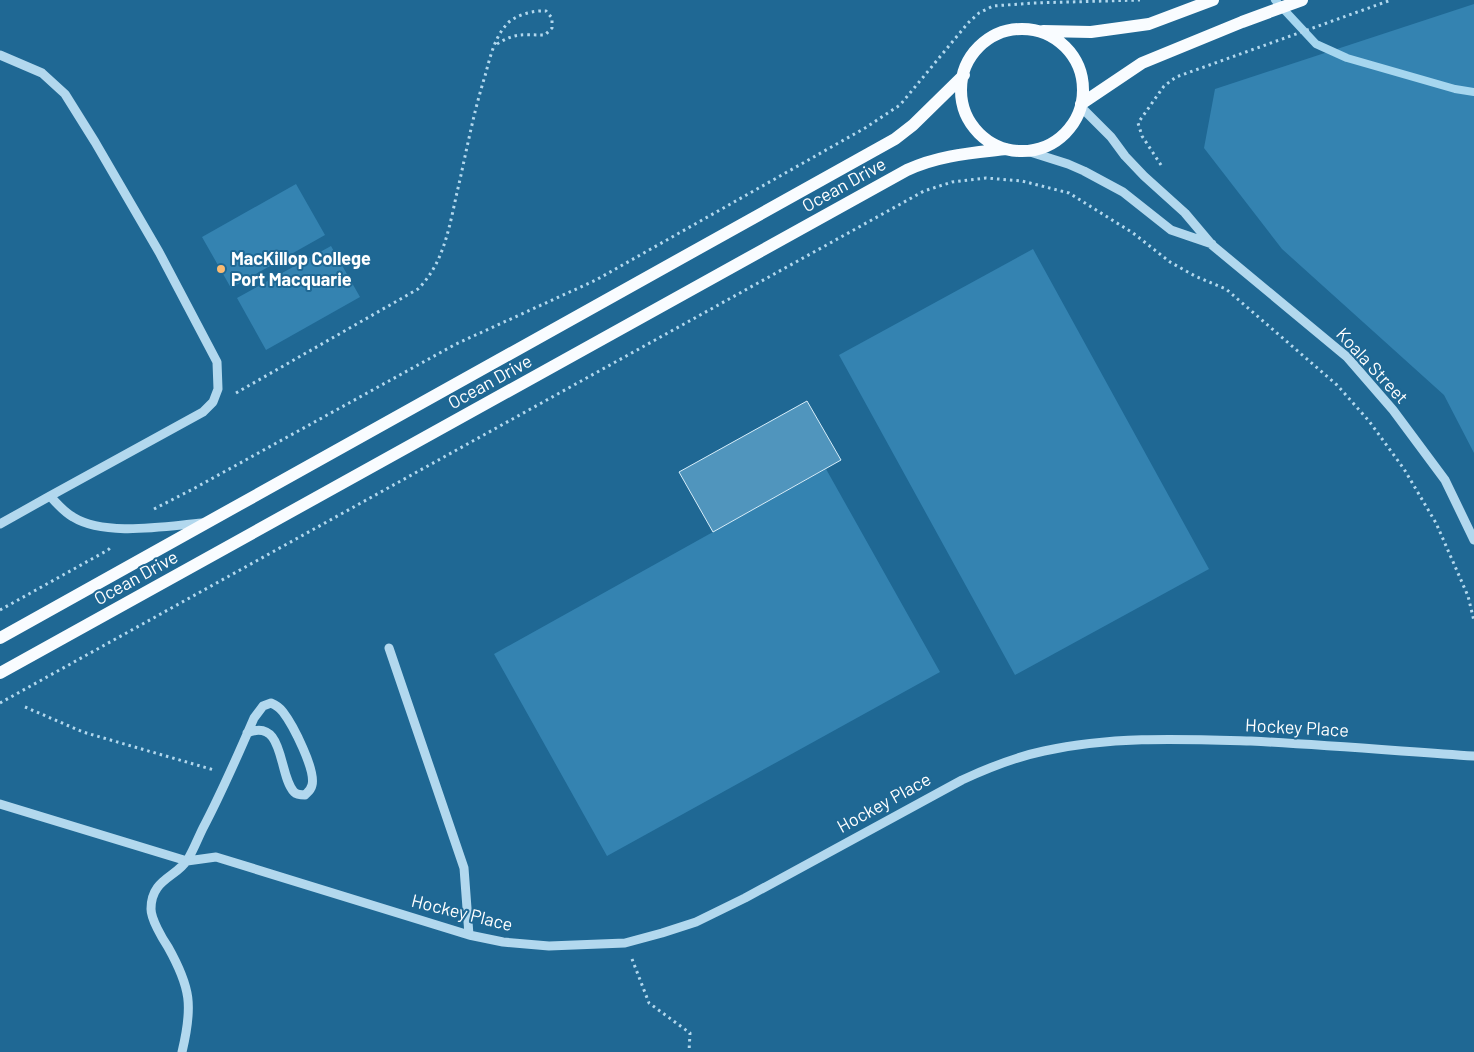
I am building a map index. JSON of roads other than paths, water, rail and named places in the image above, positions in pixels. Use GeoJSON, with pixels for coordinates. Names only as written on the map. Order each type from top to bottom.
{"type":"FeatureCollection","features":[{"type":"Feature","properties":{"kind":"main road"},"geometry":{"type":"LineString","coordinates":[[1036,31],[1057,41],[1074,58],[1082,80],[1081,105],[1075,121],[1061,138],[1041,148],[1027,151],[1006,149],[985,138],[970,120],[963,98],[964,75],[974,53],[988,40],[1005,32],[1017,30],[1091,32],[1149,24],[1212,0]]}},
{"type":"Feature","properties":{"kind":"main road"},"geometry":{"type":"LineString","coordinates":[[1081,105],[1142,63],[1242,22],[1302,0]]}},
{"type":"Feature","properties":{"kind":"main road","name":"Ocean Drive"},"geometry":{"type":"LineString","coordinates":[[0,638],[895,139],[913,125],[964,75]]}},
{"type":"Feature","properties":{"kind":"main road","name":"Ocean Drive"},"geometry":{"type":"LineString","coordinates":[[0,673],[907,170],[924,162],[949,155],[1006,149]]}},
{"type":"Feature","properties":{"kind":"street"},"geometry":{"type":"LineString","coordinates":[[0,55],[42,74],[65,94],[95,142],[158,252],[217,362],[218,389],[213,402],[203,412],[0,524]]}},
{"type":"Feature","properties":{"kind":"street","name":"Koala Street"},"geometry":{"type":"LineString","coordinates":[[1081,105],[1111,137],[1125,156],[1185,213],[1212,244],[1346,357],[1393,410],[1445,480],[1474,540]]}},
{"type":"Feature","properties":{"kind":"street","name":"Koala Street"},"geometry":{"type":"LineString","coordinates":[[1027,151],[1068,164],[1090,174],[1123,192],[1171,230],[1212,244]]}},
{"type":"Feature","properties":{"kind":"street"},"geometry":{"type":"LineString","coordinates":[[50,496],[64,512],[78,521],[114,529],[206,523]]}},
{"type":"Feature","properties":{"kind":"street"},"geometry":{"type":"LineString","coordinates":[[389,648],[464,868],[468,935]]}},
{"type":"Feature","properties":{"kind":"street"},"geometry":{"type":"LineString","coordinates":[[182,1052],[189,1024],[190,1007],[186,988],[177,963],[160,934],[151,910],[154,893],[162,882],[187,861],[254,718],[263,706],[271,702],[278,707],[293,726],[310,768],[312,785],[305,795],[298,795],[294,792],[276,742],[270,734],[255,730],[248,734]]}},
{"type":"Feature","properties":{"kind":"street","name":"Hockey Place"},"geometry":{"type":"LineString","coordinates":[[187,861],[216,857],[468,935],[503,942],[549,946],[625,943],[696,922],[745,898],[953,784],[985,769],[1043,751],[1111,742],[1205,740],[1293,743],[1474,756]]}},
{"type":"Feature","properties":{"kind":"street"},"geometry":{"type":"LineString","coordinates":[[0,804],[187,861]]}},
{"type":"Feature","properties":{"kind":"waterway"},"geometry":{"type":"LineString","coordinates":[[1275,0],[1316,44],[1347,58],[1455,89],[1474,92]]}},
{"type":"Feature","properties":{"kind":"place","name":"MacKillop College Port Macquarie"},"geometry":{"type":"Point","coordinates":[221,269]}}]}
